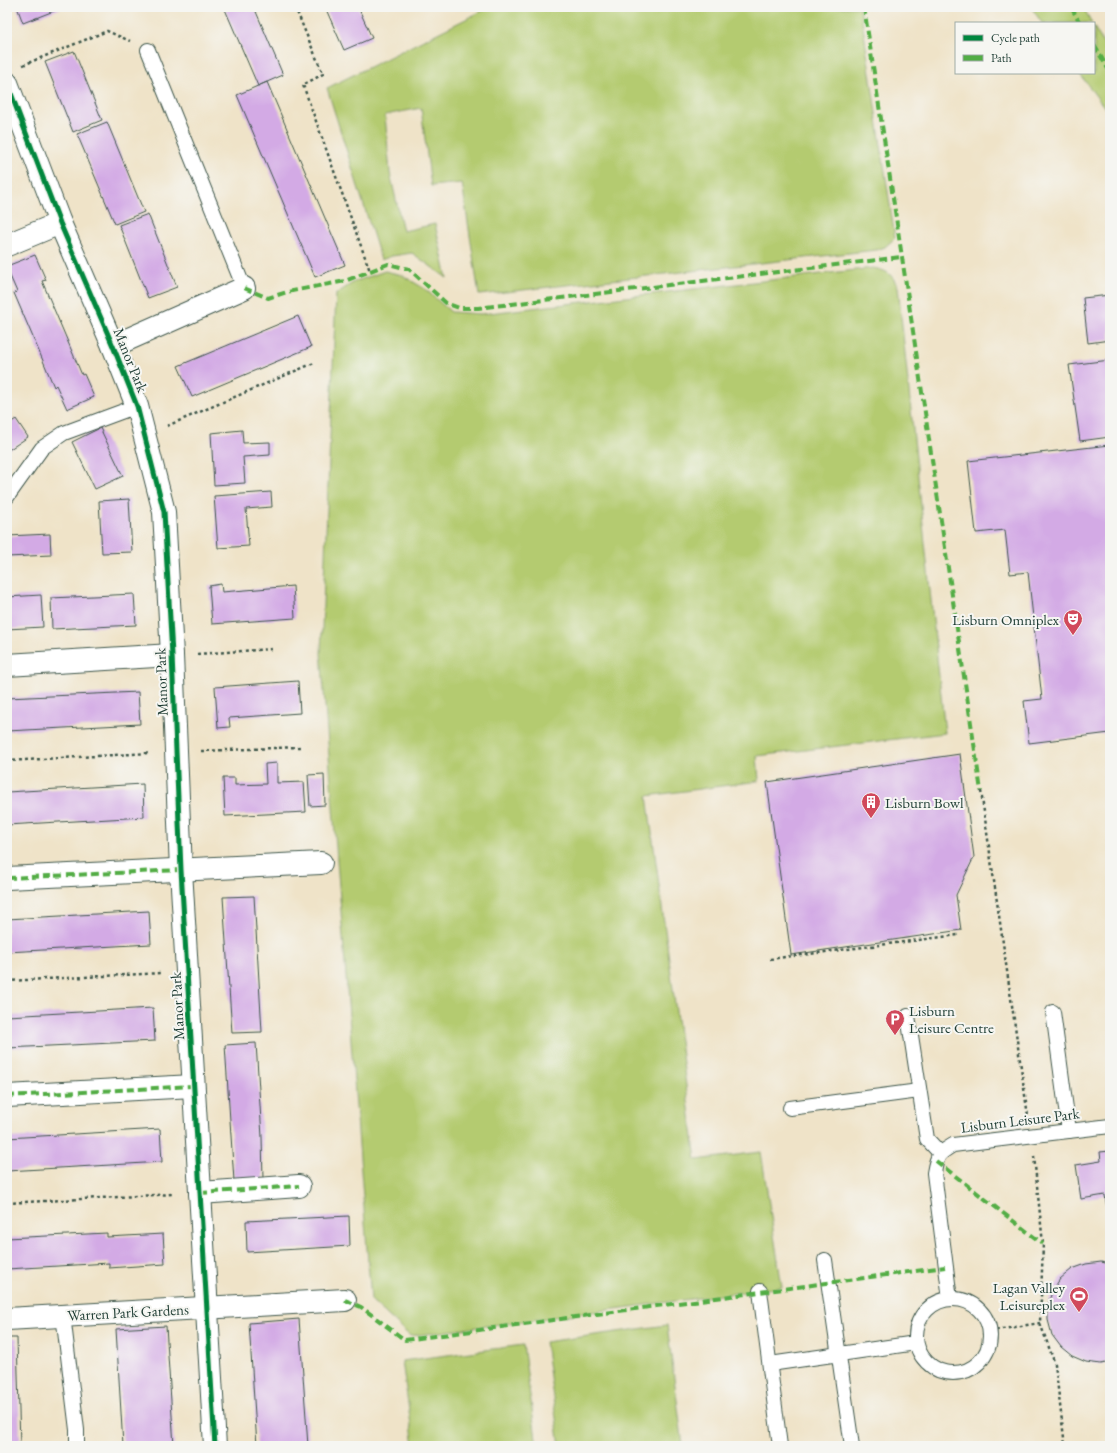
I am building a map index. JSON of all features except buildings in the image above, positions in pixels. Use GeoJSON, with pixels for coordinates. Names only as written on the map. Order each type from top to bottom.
{"type":"FeatureCollection","features":[{"type":"Feature","properties":{"kind":"street","name":"Manor Park"},"geometry":{"type":"LineString","coordinates":[[7,84],[60,223],[137,406],[164,512],[172,655],[181,870],[193,1086],[208,1307],[215,1446]]}},
{"type":"Feature","properties":{"kind":"street"},"geometry":{"type":"LineString","coordinates":[[7,245],[60,223]]}},
{"type":"Feature","properties":{"kind":"street"},"geometry":{"type":"LineString","coordinates":[[113,346],[244,288]]}},
{"type":"Feature","properties":{"kind":"street"},"geometry":{"type":"LineString","coordinates":[[7,665],[172,655]]}},
{"type":"Feature","properties":{"kind":"street"},"geometry":{"type":"LineString","coordinates":[[7,878],[321,863]]}},
{"type":"Feature","properties":{"kind":"street"},"geometry":{"type":"LineString","coordinates":[[7,1096],[193,1086]]}},
{"type":"Feature","properties":{"kind":"street"},"geometry":{"type":"LineString","coordinates":[[200,1193],[299,1186]]}},
{"type":"Feature","properties":{"kind":"street","name":"Warren Park Gardens"},"geometry":{"type":"LineString","coordinates":[[7,1319],[345,1300]]}},
{"type":"Feature","properties":{"kind":"lane"},"geometry":{"type":"LineString","coordinates":[[148,50],[244,288]]}},
{"type":"Feature","properties":{"kind":"lane"},"geometry":{"type":"LineString","coordinates":[[7,496],[42,448],[64,434],[137,406]]}},
{"type":"Feature","properties":{"kind":"lane"},"geometry":{"type":"LineString","coordinates":[[1053,1012],[1069,1131]]}},
{"type":"Feature","properties":{"kind":"lane"},"geometry":{"type":"LineString","coordinates":[[908,1016],[927,1139],[940,1153],[936,1161],[934,1173],[950,1299]]}},
{"type":"Feature","properties":{"kind":"lane"},"geometry":{"type":"LineString","coordinates":[[790,1108],[919,1090]]}},
{"type":"Feature","properties":{"kind":"lane","name":"Lisburn Leisure Park"},"geometry":{"type":"LineString","coordinates":[[940,1153],[953,1144],[1110,1126]]}},
{"type":"Feature","properties":{"kind":"lane"},"geometry":{"type":"LineString","coordinates":[[825,1260],[852,1446]]}},
{"type":"Feature","properties":{"kind":"lane"},"geometry":{"type":"LineString","coordinates":[[760,1291],[780,1446]]}},
{"type":"Feature","properties":{"kind":"lane"},"geometry":{"type":"LineString","coordinates":[[950,1299],[962,1300],[974,1305],[983,1313],[989,1324],[991,1336],[989,1349],[983,1360],[974,1368],[962,1373],[950,1374],[938,1371],[928,1364],[920,1354],[916,1343],[916,1330],[920,1319],[928,1309],[938,1302],[950,1299]]}},
{"type":"Feature","properties":{"kind":"lane"},"geometry":{"type":"LineString","coordinates":[[63,1315],[77,1430],[77,1446]]}},
{"type":"Feature","properties":{"kind":"lane"},"geometry":{"type":"LineString","coordinates":[[770,1364],[916,1343]]}},
{"type":"Feature","properties":{"kind":"path"},"geometry":{"type":"LineString","coordinates":[[295,7],[323,74],[303,85],[370,271]]}},
{"type":"Feature","properties":{"kind":"path"},"geometry":{"type":"LineString","coordinates":[[21,66],[107,31],[148,50]]}},
{"type":"Feature","properties":{"kind":"path"},"geometry":{"type":"LineString","coordinates":[[145,436],[314,363]]}},
{"type":"Feature","properties":{"kind":"path"},"geometry":{"type":"LineString","coordinates":[[172,655],[272,649]]}},
{"type":"Feature","properties":{"kind":"path"},"geometry":{"type":"LineString","coordinates":[[7,761],[300,747]]}},
{"type":"Feature","properties":{"kind":"path"},"geometry":{"type":"LineString","coordinates":[[770,959],[958,935]]}},
{"type":"Feature","properties":{"kind":"path"},"geometry":{"type":"LineString","coordinates":[[7,981],[187,972]]}},
{"type":"Feature","properties":{"kind":"path"},"geometry":{"type":"LineString","coordinates":[[7,1203],[200,1193]]}},
{"type":"Feature","properties":{"kind":"path"},"geometry":{"type":"LineString","coordinates":[[990,1331],[1040,1323]]}},
{"type":"Feature","properties":{"kind":"green space"},"geometry":{"type":"Polygon","coordinates":[[[490,7],[860,7],[895,238],[885,247],[876,250],[479,295],[462,183],[431,186],[421,108],[385,115],[390,173],[403,231],[435,224],[447,278],[412,253],[392,256],[381,260],[327,88],[490,7]]]}},
{"type":"Feature","properties":{"kind":"green space"},"geometry":{"type":"Polygon","coordinates":[[[1031,7],[1083,7],[1091,22],[1041,22],[1031,7]]]}},
{"type":"Feature","properties":{"kind":"green space"},"geometry":{"type":"Polygon","coordinates":[[[1095,29],[1110,55],[1110,115],[1080,74],[1095,74],[1095,29]]]}},
{"type":"Feature","properties":{"kind":"green space"},"geometry":{"type":"Polygon","coordinates":[[[873,268],[888,273],[898,287],[945,733],[757,756],[759,781],[647,796],[696,1160],[761,1152],[782,1287],[410,1336],[371,1300],[321,653],[336,294],[354,282],[385,271],[402,275],[425,289],[451,312],[481,314],[873,268]]]}},
{"type":"Feature","properties":{"kind":"green space"},"geometry":{"type":"Polygon","coordinates":[[[667,1325],[683,1446],[560,1446],[545,1342],[667,1325]]]}},
{"type":"Feature","properties":{"kind":"green space"},"geometry":{"type":"Polygon","coordinates":[[[523,1345],[537,1446],[414,1446],[402,1361],[523,1345]]]}},
{"type":"Feature","properties":{"kind":"marked path"},"geometry":{"type":"LineString","coordinates":[[864,7],[981,791]]}},
{"type":"Feature","properties":{"kind":"marked path"},"geometry":{"type":"LineString","coordinates":[[1071,7],[1079,22]]}},
{"type":"Feature","properties":{"kind":"marked path"},"geometry":{"type":"LineString","coordinates":[[1095,47],[1110,72]]}},
{"type":"Feature","properties":{"kind":"marked path"},"geometry":{"type":"LineString","coordinates":[[244,288],[268,298],[287,292],[345,281],[388,264],[409,269],[446,303],[459,308],[478,308],[902,257]]}},
{"type":"Feature","properties":{"kind":"marked path"},"geometry":{"type":"LineString","coordinates":[[7,878],[181,870]]}},
{"type":"Feature","properties":{"kind":"marked path"},"geometry":{"type":"LineString","coordinates":[[7,1096],[193,1086]]}},
{"type":"Feature","properties":{"kind":"marked path"},"geometry":{"type":"LineString","coordinates":[[936,1161],[1043,1244]]}},
{"type":"Feature","properties":{"kind":"marked path"},"geometry":{"type":"LineString","coordinates":[[200,1193],[299,1186]]}},
{"type":"Feature","properties":{"kind":"marked path"},"geometry":{"type":"LineString","coordinates":[[345,1300],[361,1307],[405,1340],[945,1267]]}},
{"type":"Feature","properties":{"kind":"cycle path"},"geometry":{"type":"LineString","coordinates":[[7,83],[60,223],[137,406],[164,512],[172,655],[181,870],[215,1446]]}},
{"type":"Feature","properties":{"kind":"place","name":"Lisburn Omniplex"},"geometry":{"type":"Point","coordinates":[1073,636]}},
{"type":"Feature","properties":{"kind":"place","name":"Lisburn Bowl"},"geometry":{"type":"Point","coordinates":[871,819]}},
{"type":"Feature","properties":{"kind":"place","name":"Lisburn Leisure Centre"},"geometry":{"type":"Point","coordinates":[895,1036]}},
{"type":"Feature","properties":{"kind":"place","name":"Lagan Valley Leisureplex"},"geometry":{"type":"Point","coordinates":[1079,1313]}}]}
